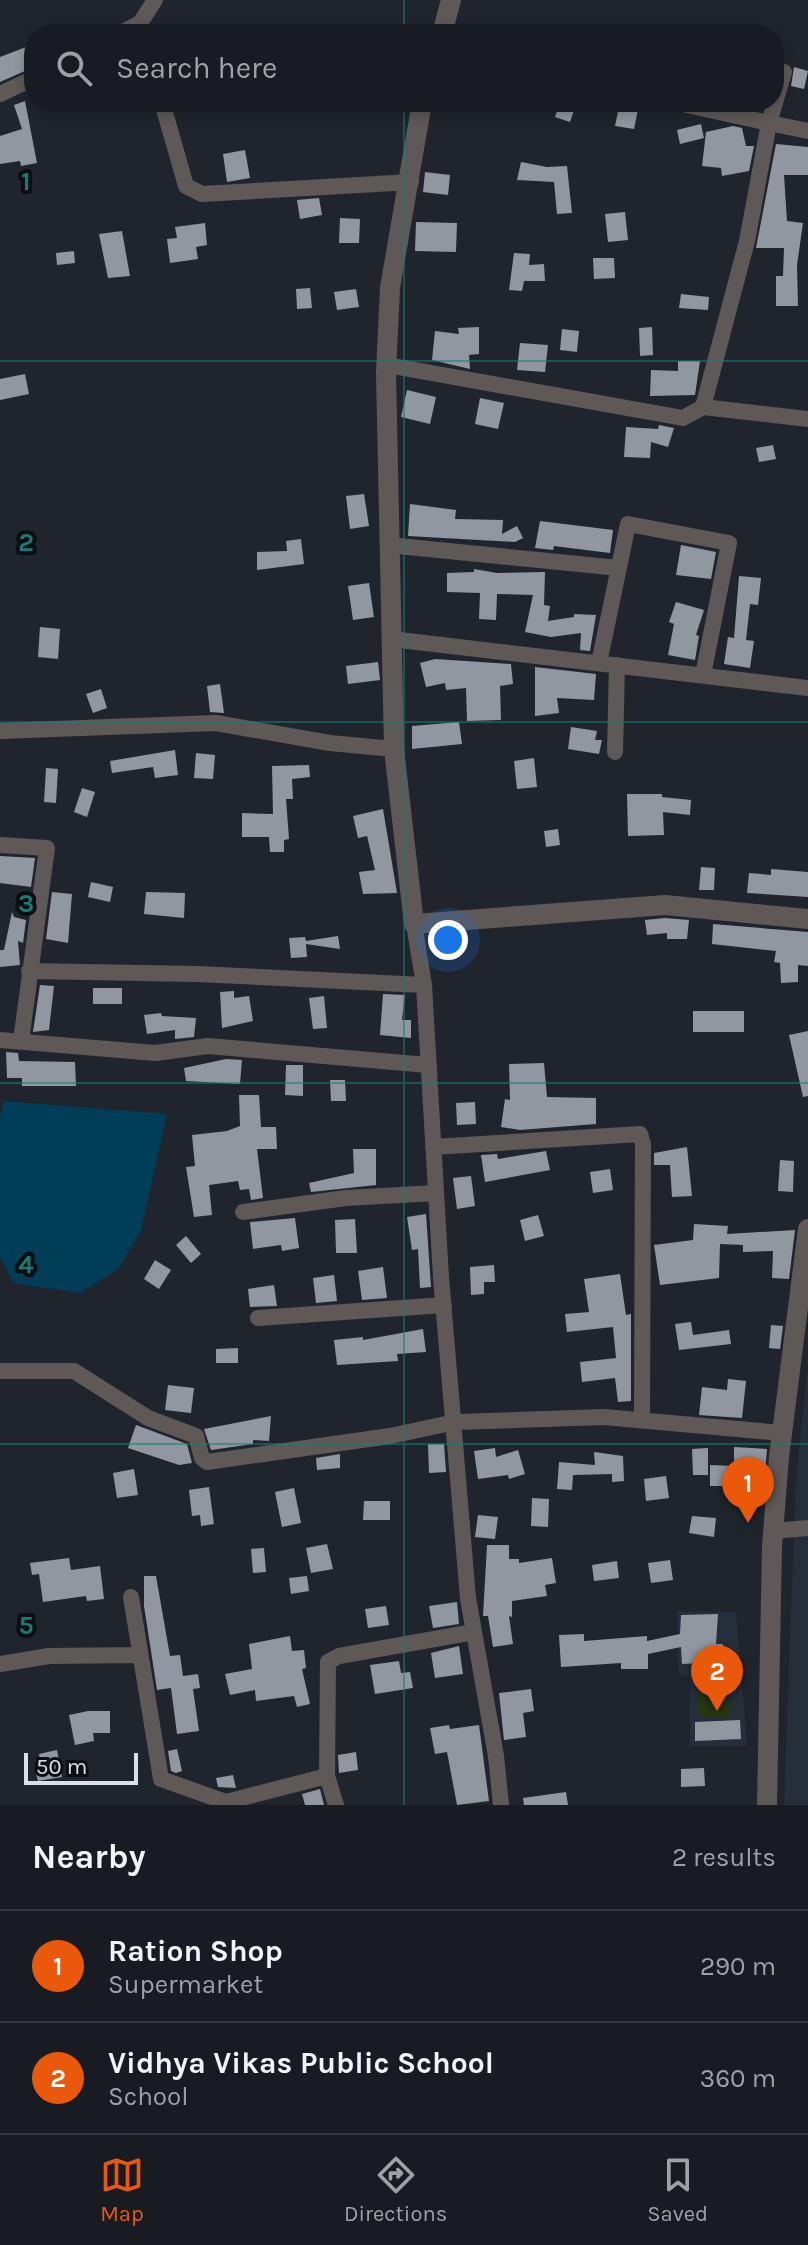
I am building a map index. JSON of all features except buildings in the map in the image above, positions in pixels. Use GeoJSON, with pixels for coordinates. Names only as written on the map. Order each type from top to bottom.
{"type":"FeatureCollection","features":[{"type":"Feature","properties":{"kind":"street"},"geometry":{"type":"LineString","coordinates":[[144,24],[155,0]]}},
{"type":"Feature","properties":{"kind":"street"},"geometry":{"type":"LineString","coordinates":[[445,24],[451,0]]}},
{"type":"Feature","properties":{"kind":"street"},"geometry":{"type":"LineString","coordinates":[[0,94],[24,83]]}},
{"type":"Feature","properties":{"kind":"street"},"geometry":{"type":"LineString","coordinates":[[165,112],[186,186],[202,194],[411,182]]}},
{"type":"Feature","properties":{"kind":"street"},"geometry":{"type":"LineString","coordinates":[[421,112],[411,182],[390,288],[387,365],[388,545],[394,749],[424,985],[444,1305],[468,1598],[496,1756],[501,1805]]}},
{"type":"Feature","properties":{"kind":"street"},"geometry":{"type":"LineString","coordinates":[[719,112],[808,131]]}},
{"type":"Feature","properties":{"kind":"street"},"geometry":{"type":"LineString","coordinates":[[703,407],[747,241],[772,112]]}},
{"type":"Feature","properties":{"kind":"street"},"geometry":{"type":"LineString","coordinates":[[387,365],[683,418],[703,407],[808,419]]}},
{"type":"Feature","properties":{"kind":"street"},"geometry":{"type":"LineString","coordinates":[[599,663],[628,524],[729,543],[703,675]]}},
{"type":"Feature","properties":{"kind":"street"},"geometry":{"type":"LineString","coordinates":[[388,545],[619,568]]}},
{"type":"Feature","properties":{"kind":"street"},"geometry":{"type":"LineString","coordinates":[[391,639],[808,688]]}},
{"type":"Feature","properties":{"kind":"street"},"geometry":{"type":"LineString","coordinates":[[615,752],[617,665]]}},
{"type":"Feature","properties":{"kind":"street"},"geometry":{"type":"LineString","coordinates":[[0,731],[216,723],[330,743],[394,749]]}},
{"type":"Feature","properties":{"kind":"street"},"geometry":{"type":"LineString","coordinates":[[0,845],[47,848],[21,1041]]}},
{"type":"Feature","properties":{"kind":"street"},"geometry":{"type":"LineString","coordinates":[[414,924],[665,905],[808,919]]}},
{"type":"Feature","properties":{"kind":"street"},"geometry":{"type":"LineString","coordinates":[[29,971],[197,974],[424,985]]}},
{"type":"Feature","properties":{"kind":"street"},"geometry":{"type":"LineString","coordinates":[[0,1040],[155,1053],[208,1046],[428,1065]]}},
{"type":"Feature","properties":{"kind":"street"},"geometry":{"type":"LineString","coordinates":[[433,1147],[640,1134],[643,1144],[642,1420]]}},
{"type":"Feature","properties":{"kind":"street"},"geometry":{"type":"LineString","coordinates":[[243,1212],[346,1198],[436,1193]]}},
{"type":"Feature","properties":{"kind":"street"},"geometry":{"type":"LineString","coordinates":[[767,1805],[773,1531],[808,1229]]}},
{"type":"Feature","properties":{"kind":"street"},"geometry":{"type":"LineString","coordinates":[[258,1318],[444,1305]]}},
{"type":"Feature","properties":{"kind":"street"},"geometry":{"type":"LineString","coordinates":[[0,1371],[74,1371],[148,1418],[196,1436],[202,1458],[207,1462],[390,1436],[455,1422],[604,1417],[782,1433]]}},
{"type":"Feature","properties":{"kind":"street"},"geometry":{"type":"LineString","coordinates":[[773,1531],[808,1528]]}},
{"type":"Feature","properties":{"kind":"street"},"geometry":{"type":"LineString","coordinates":[[131,1597],[140,1643],[138,1655],[161,1779],[226,1804],[327,1776]]}},
{"type":"Feature","properties":{"kind":"street"},"geometry":{"type":"LineString","coordinates":[[336,1805],[327,1776],[328,1662],[339,1656],[474,1632]]}},
{"type":"Feature","properties":{"kind":"street"},"geometry":{"type":"LineString","coordinates":[[0,1664],[49,1656],[138,1655]]}},
{"type":"Feature","properties":{"kind":"shaded area"},"geometry":{"type":"Polygon","coordinates":[[[808,1367],[808,1805],[784,1805],[796,1477],[808,1367]]]}},
{"type":"Feature","properties":{"kind":"shaded area"},"geometry":{"type":"Polygon","coordinates":[[[677,1611],[736,1612],[747,1746],[690,1746],[690,1677],[679,1676],[677,1611]]]}},
{"type":"Feature","properties":{"kind":"green space"},"geometry":{"type":"Polygon","coordinates":[[[696,1676],[727,1676],[730,1717],[699,1718],[696,1676]]]}},
{"type":"Feature","properties":{"kind":"water"},"geometry":{"type":"Polygon","coordinates":[[[4,1101],[167,1114],[141,1231],[118,1269],[80,1293],[14,1283],[0,1257],[0,1118],[4,1101]]]}},
{"type":"Feature","properties":{"kind":"place","name":"Ration Shop"},"geometry":{"type":"Point","coordinates":[748,1523]}},
{"type":"Feature","properties":{"kind":"place","name":"Vidhya Vikas Public School"},"geometry":{"type":"Point","coordinates":[717,1711]}}]}
